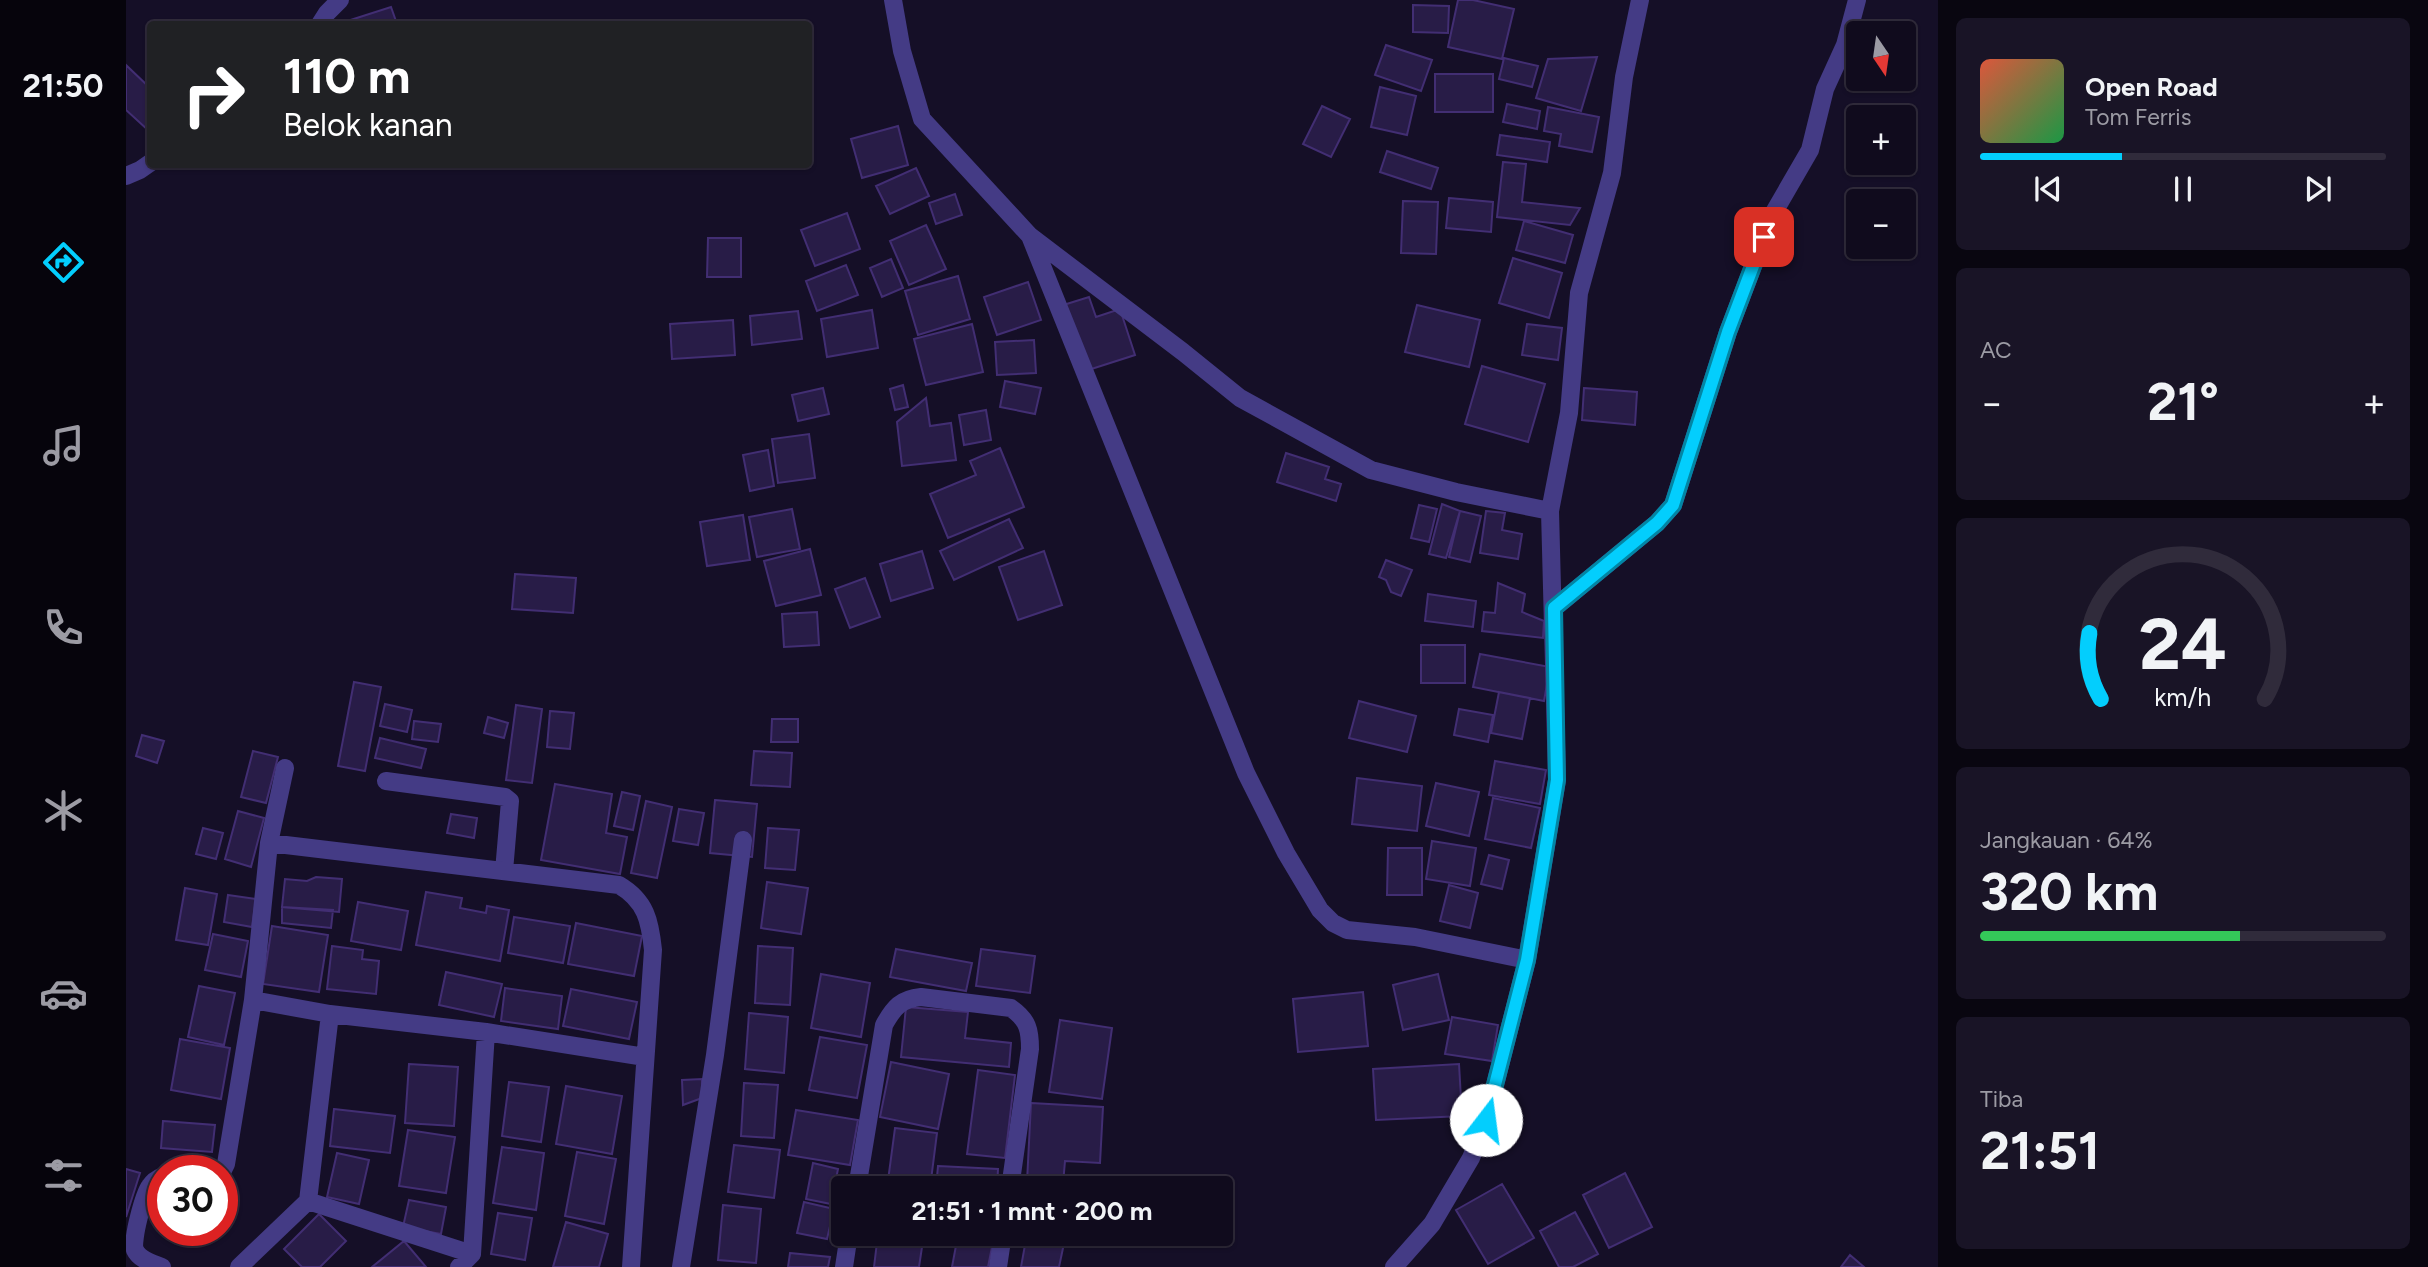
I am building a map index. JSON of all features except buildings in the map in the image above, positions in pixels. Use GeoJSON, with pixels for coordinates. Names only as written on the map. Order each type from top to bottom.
{"type":"FeatureCollection","features":[{"type":"Feature","properties":{"kind":"street"},"geometry":{"type":"LineString","coordinates":[[322,21],[340,0]]}},
{"type":"Feature","properties":{"kind":"street"},"geometry":{"type":"LineString","coordinates":[[893,0],[902,51],[922,119],[1030,236],[1240,398],[1371,470],[1455,492],[1550,511]]}},
{"type":"Feature","properties":{"kind":"street"},"geometry":{"type":"LineString","coordinates":[[1394,1267],[1432,1224],[1471,1158],[1486,1120],[1527,960],[1557,780],[1550,511],[1569,413],[1579,293],[1612,173],[1624,77],[1640,0]]}},
{"type":"Feature","properties":{"kind":"street"},"geometry":{"type":"LineString","coordinates":[[1554,608],[1657,523],[1673,505],[1728,332],[1773,214],[1810,150],[1825,89],[1845,45],[1857,0]]}},
{"type":"Feature","properties":{"kind":"street"},"geometry":{"type":"LineString","coordinates":[[126,176],[147,165]]}},
{"type":"Feature","properties":{"kind":"street"},"geometry":{"type":"LineString","coordinates":[[1030,236],[1246,773],[1286,853],[1320,910],[1333,923],[1347,930],[1415,937],[1527,960]]}},
{"type":"Feature","properties":{"kind":"street"},"geometry":{"type":"LineString","coordinates":[[227,1155],[253,1000],[269,843],[285,768]]}},
{"type":"Feature","properties":{"kind":"street"},"geometry":{"type":"LineString","coordinates":[[386,781],[505,797],[510,802],[504,871]]}},
{"type":"Feature","properties":{"kind":"street"},"geometry":{"type":"LineString","coordinates":[[681,1267],[715,1055],[743,840]]}},
{"type":"Feature","properties":{"kind":"street"},"geometry":{"type":"LineString","coordinates":[[269,843],[619,885],[634,894],[644,908],[651,930],[653,950],[631,1267]]}},
{"type":"Feature","properties":{"kind":"street"},"geometry":{"type":"LineString","coordinates":[[859,1176],[884,1025],[893,1008],[908,998],[921,997],[1012,1008],[1023,1016],[1030,1028],[1030,1049],[1012,1176]]}},
{"type":"Feature","properties":{"kind":"street"},"geometry":{"type":"LineString","coordinates":[[253,1000],[330,1014],[486,1032],[645,1057]]}},
{"type":"Feature","properties":{"kind":"street"},"geometry":{"type":"LineString","coordinates":[[239,1267],[308,1201],[330,1014]]}},
{"type":"Feature","properties":{"kind":"street"},"geometry":{"type":"LineString","coordinates":[[459,1267],[472,1254],[486,1032]]}},
{"type":"Feature","properties":{"kind":"street"},"geometry":{"type":"LineString","coordinates":[[147,1191],[133,1243],[136,1252],[146,1261],[162,1267]]}},
{"type":"Feature","properties":{"kind":"street"},"geometry":{"type":"LineString","coordinates":[[308,1201],[472,1254]]}},
{"type":"Feature","properties":{"kind":"street"},"geometry":{"type":"LineString","coordinates":[[844,1267],[847,1246]]}},
{"type":"Feature","properties":{"kind":"street"},"geometry":{"type":"LineString","coordinates":[[998,1267],[1001,1246]]}},
{"type":"Feature","properties":{"kind":"route"},"geometry":{"type":"LineString","coordinates":[[1486,1120],[1527,960],[1557,780],[1554,608],[1657,523],[1673,505],[1728,332],[1764,237]]}}]}
